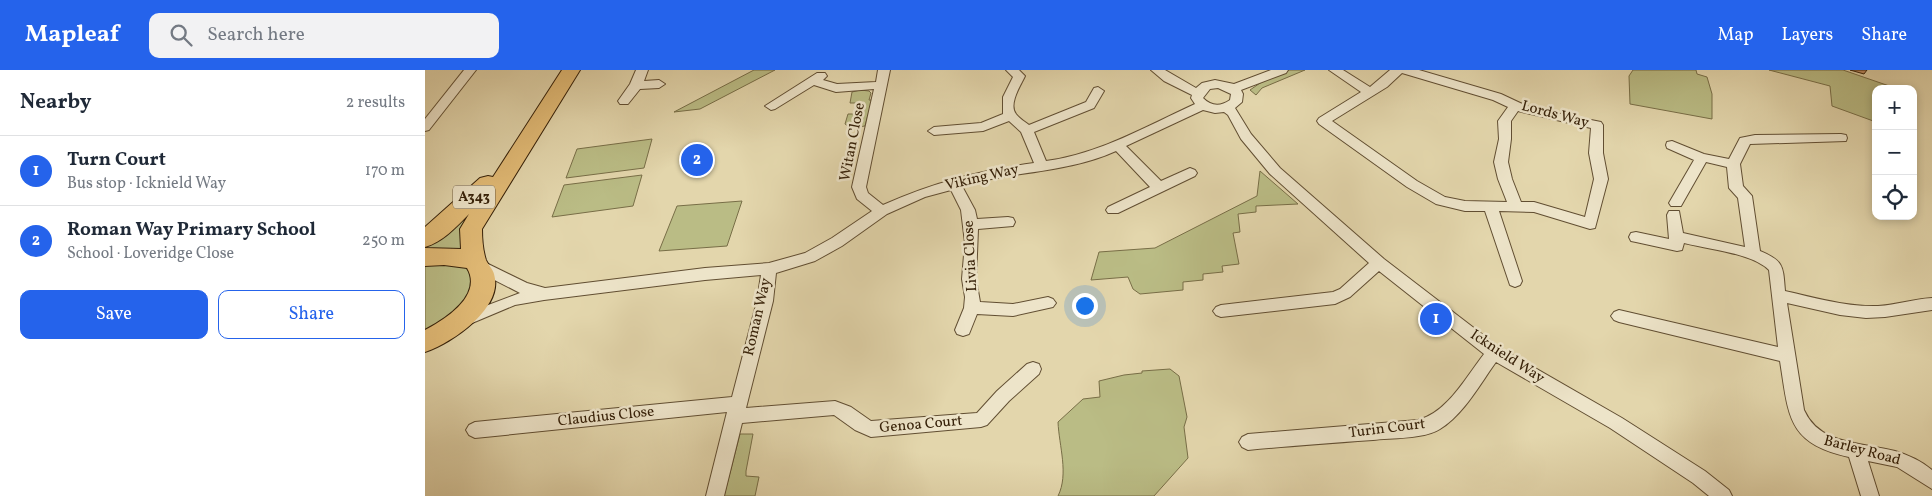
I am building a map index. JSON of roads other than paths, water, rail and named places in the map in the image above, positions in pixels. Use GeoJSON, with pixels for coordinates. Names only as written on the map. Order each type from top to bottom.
{"type":"FeatureCollection","features":[{"type":"Feature","properties":{"kind":"main road","name":"A343"},"geometry":{"type":"LineString","coordinates":[[436,338],[474,306],[480,295],[484,275],[478,264],[471,241],[471,229],[571,70]]}},
{"type":"Feature","properties":{"kind":"main road","name":"A343"},"geometry":{"type":"LineString","coordinates":[[425,239],[465,206],[519,151]]}},
{"type":"Feature","properties":{"kind":"main road"},"geometry":{"type":"LineString","coordinates":[[425,257],[454,256],[478,264]]}},
{"type":"Feature","properties":{"kind":"street"},"geometry":{"type":"LineString","coordinates":[[425,127],[470,70]]}},
{"type":"Feature","properties":{"kind":"street"},"geometry":{"type":"LineString","coordinates":[[624,102],[642,70]]}},
{"type":"Feature","properties":{"kind":"street","name":"Witan Close"},"geometry":{"type":"LineString","coordinates":[[882,211],[862,196],[859,187],[885,70]]}},
{"type":"Feature","properties":{"kind":"street"},"geometry":{"type":"LineString","coordinates":[[1157,70],[1192,91]]}},
{"type":"Feature","properties":{"kind":"street"},"geometry":{"type":"LineString","coordinates":[[1233,89],[1281,70]]}},
{"type":"Feature","properties":{"kind":"street"},"geometry":{"type":"LineString","coordinates":[[1335,70],[1370,92]]}},
{"type":"Feature","properties":{"kind":"street","name":"Lords Way"},"geometry":{"type":"LineString","coordinates":[[1397,70],[1391,78],[1323,121],[1435,198],[1465,206],[1515,206],[1543,209],[1590,224],[1601,180],[1596,153],[1597,126],[1528,111],[1497,97],[1406,70]]}},
{"type":"Feature","properties":{"kind":"street"},"geometry":{"type":"LineString","coordinates":[[1020,72],[1009,97],[1008,110],[1010,116],[1027,130],[1041,165]]}},
{"type":"Feature","properties":{"kind":"street"},"geometry":{"type":"LineString","coordinates":[[771,106],[825,74]]}},
{"type":"Feature","properties":{"kind":"street"},"geometry":{"type":"LineString","coordinates":[[813,81],[836,88],[881,85]]}},
{"type":"Feature","properties":{"kind":"street"},"geometry":{"type":"LineString","coordinates":[[635,85],[659,84]]}},
{"type":"Feature","properties":{"kind":"street"},"geometry":{"type":"LineString","coordinates":[[1219,84],[1233,89],[1237,94],[1237,100],[1227,108],[1214,109],[1203,105],[1197,96],[1204,87],[1219,84]]}},
{"type":"Feature","properties":{"kind":"street"},"geometry":{"type":"LineString","coordinates":[[1027,130],[1090,105],[1095,100],[1098,91]]}},
{"type":"Feature","properties":{"kind":"street","name":"Viking Way"},"geometry":{"type":"LineString","coordinates":[[769,269],[810,257],[882,211],[920,194],[984,175],[1041,165],[1065,163],[1119,146],[1203,105]]}},
{"type":"Feature","properties":{"kind":"street"},"geometry":{"type":"LineString","coordinates":[[1515,206],[1501,164],[1505,139],[1503,124],[1509,113],[1517,105]]}},
{"type":"Feature","properties":{"kind":"street","name":"Icknield Way"},"geometry":{"type":"LineString","coordinates":[[1227,108],[1233,113],[1246,136],[1275,171],[1379,264],[1494,352],[1616,423],[1699,477],[1723,496]]}},
{"type":"Feature","properties":{"kind":"street"},"geometry":{"type":"LineString","coordinates":[[934,131],[983,127],[1010,116]]}},
{"type":"Feature","properties":{"kind":"street"},"geometry":{"type":"LineString","coordinates":[[1815,126],[1821,138]]}},
{"type":"Feature","properties":{"kind":"street"},"geometry":{"type":"LineString","coordinates":[[1753,254],[1745,196],[1736,188],[1733,164],[1745,141],[1841,138]]}},
{"type":"Feature","properties":{"kind":"street"},"geometry":{"type":"LineString","coordinates":[[1672,145],[1702,158],[1711,158],[1733,164]]}},
{"type":"Feature","properties":{"kind":"street"},"geometry":{"type":"LineString","coordinates":[[1119,146],[1159,188]]}},
{"type":"Feature","properties":{"kind":"street"},"geometry":{"type":"LineString","coordinates":[[1636,238],[1677,246],[1675,209],[1702,158]]}},
{"type":"Feature","properties":{"kind":"street"},"geometry":{"type":"LineString","coordinates":[[1113,210],[1190,173]]}},
{"type":"Feature","properties":{"kind":"street","name":"Livia Close"},"geometry":{"type":"LineString","coordinates":[[954,183],[968,210],[971,225],[972,243],[969,279],[973,297],[972,308],[963,330]]}},
{"type":"Feature","properties":{"kind":"street"},"geometry":{"type":"LineString","coordinates":[[1491,207],[1515,281]]}},
{"type":"Feature","properties":{"kind":"street"},"geometry":{"type":"LineString","coordinates":[[971,225],[1008,222]]}},
{"type":"Feature","properties":{"kind":"street","name":"Barley Road"},"geometry":{"type":"LineString","coordinates":[[1675,236],[1753,254],[1769,261],[1776,268],[1778,295],[1796,410],[1803,426],[1813,436],[1823,442],[1904,461],[1932,481]]}},
{"type":"Feature","properties":{"kind":"street"},"geometry":{"type":"LineString","coordinates":[[478,264],[523,288],[544,294]]}},
{"type":"Feature","properties":{"kind":"street"},"geometry":{"type":"LineString","coordinates":[[1221,310],[1335,298],[1345,293],[1379,264]]}},
{"type":"Feature","properties":{"kind":"street","name":"Roman Way"},"geometry":{"type":"LineString","coordinates":[[544,294],[705,274],[769,269],[765,301],[715,496]]}},
{"type":"Feature","properties":{"kind":"street"},"geometry":{"type":"LineString","coordinates":[[436,338],[513,300],[544,294]]}},
{"type":"Feature","properties":{"kind":"street"},"geometry":{"type":"LineString","coordinates":[[1778,295],[1866,312],[1890,311],[1913,305],[1932,304]]}},
{"type":"Feature","properties":{"kind":"street"},"geometry":{"type":"LineString","coordinates":[[972,308],[1013,310],[1048,303]]}},
{"type":"Feature","properties":{"kind":"street"},"geometry":{"type":"LineString","coordinates":[[1619,316],[1788,356]]}},
{"type":"Feature","properties":{"kind":"street","name":"Turin Court"},"geometry":{"type":"LineString","coordinates":[[1248,442],[1419,428],[1433,424],[1452,408],[1494,352]]}},
{"type":"Feature","properties":{"kind":"street","name":"Genoa Court"},"geometry":{"type":"LineString","coordinates":[[736,410],[835,408],[842,410],[861,425],[871,429],[981,420],[1003,396],[1033,369]]}},
{"type":"Feature","properties":{"kind":"street","name":"Claudius Close"},"geometry":{"type":"LineString","coordinates":[[475,430],[736,410]]}},
{"type":"Feature","properties":{"kind":"street"},"geometry":{"type":"LineString","coordinates":[[1856,451],[1870,496]]}},
{"type":"Feature","properties":{"kind":"place","name":"Roman Way Primary School"},"geometry":{"type":"Point","coordinates":[697,160]}},
{"type":"Feature","properties":{"kind":"place","name":"Turn Court"},"geometry":{"type":"Point","coordinates":[1436,319]}}]}
